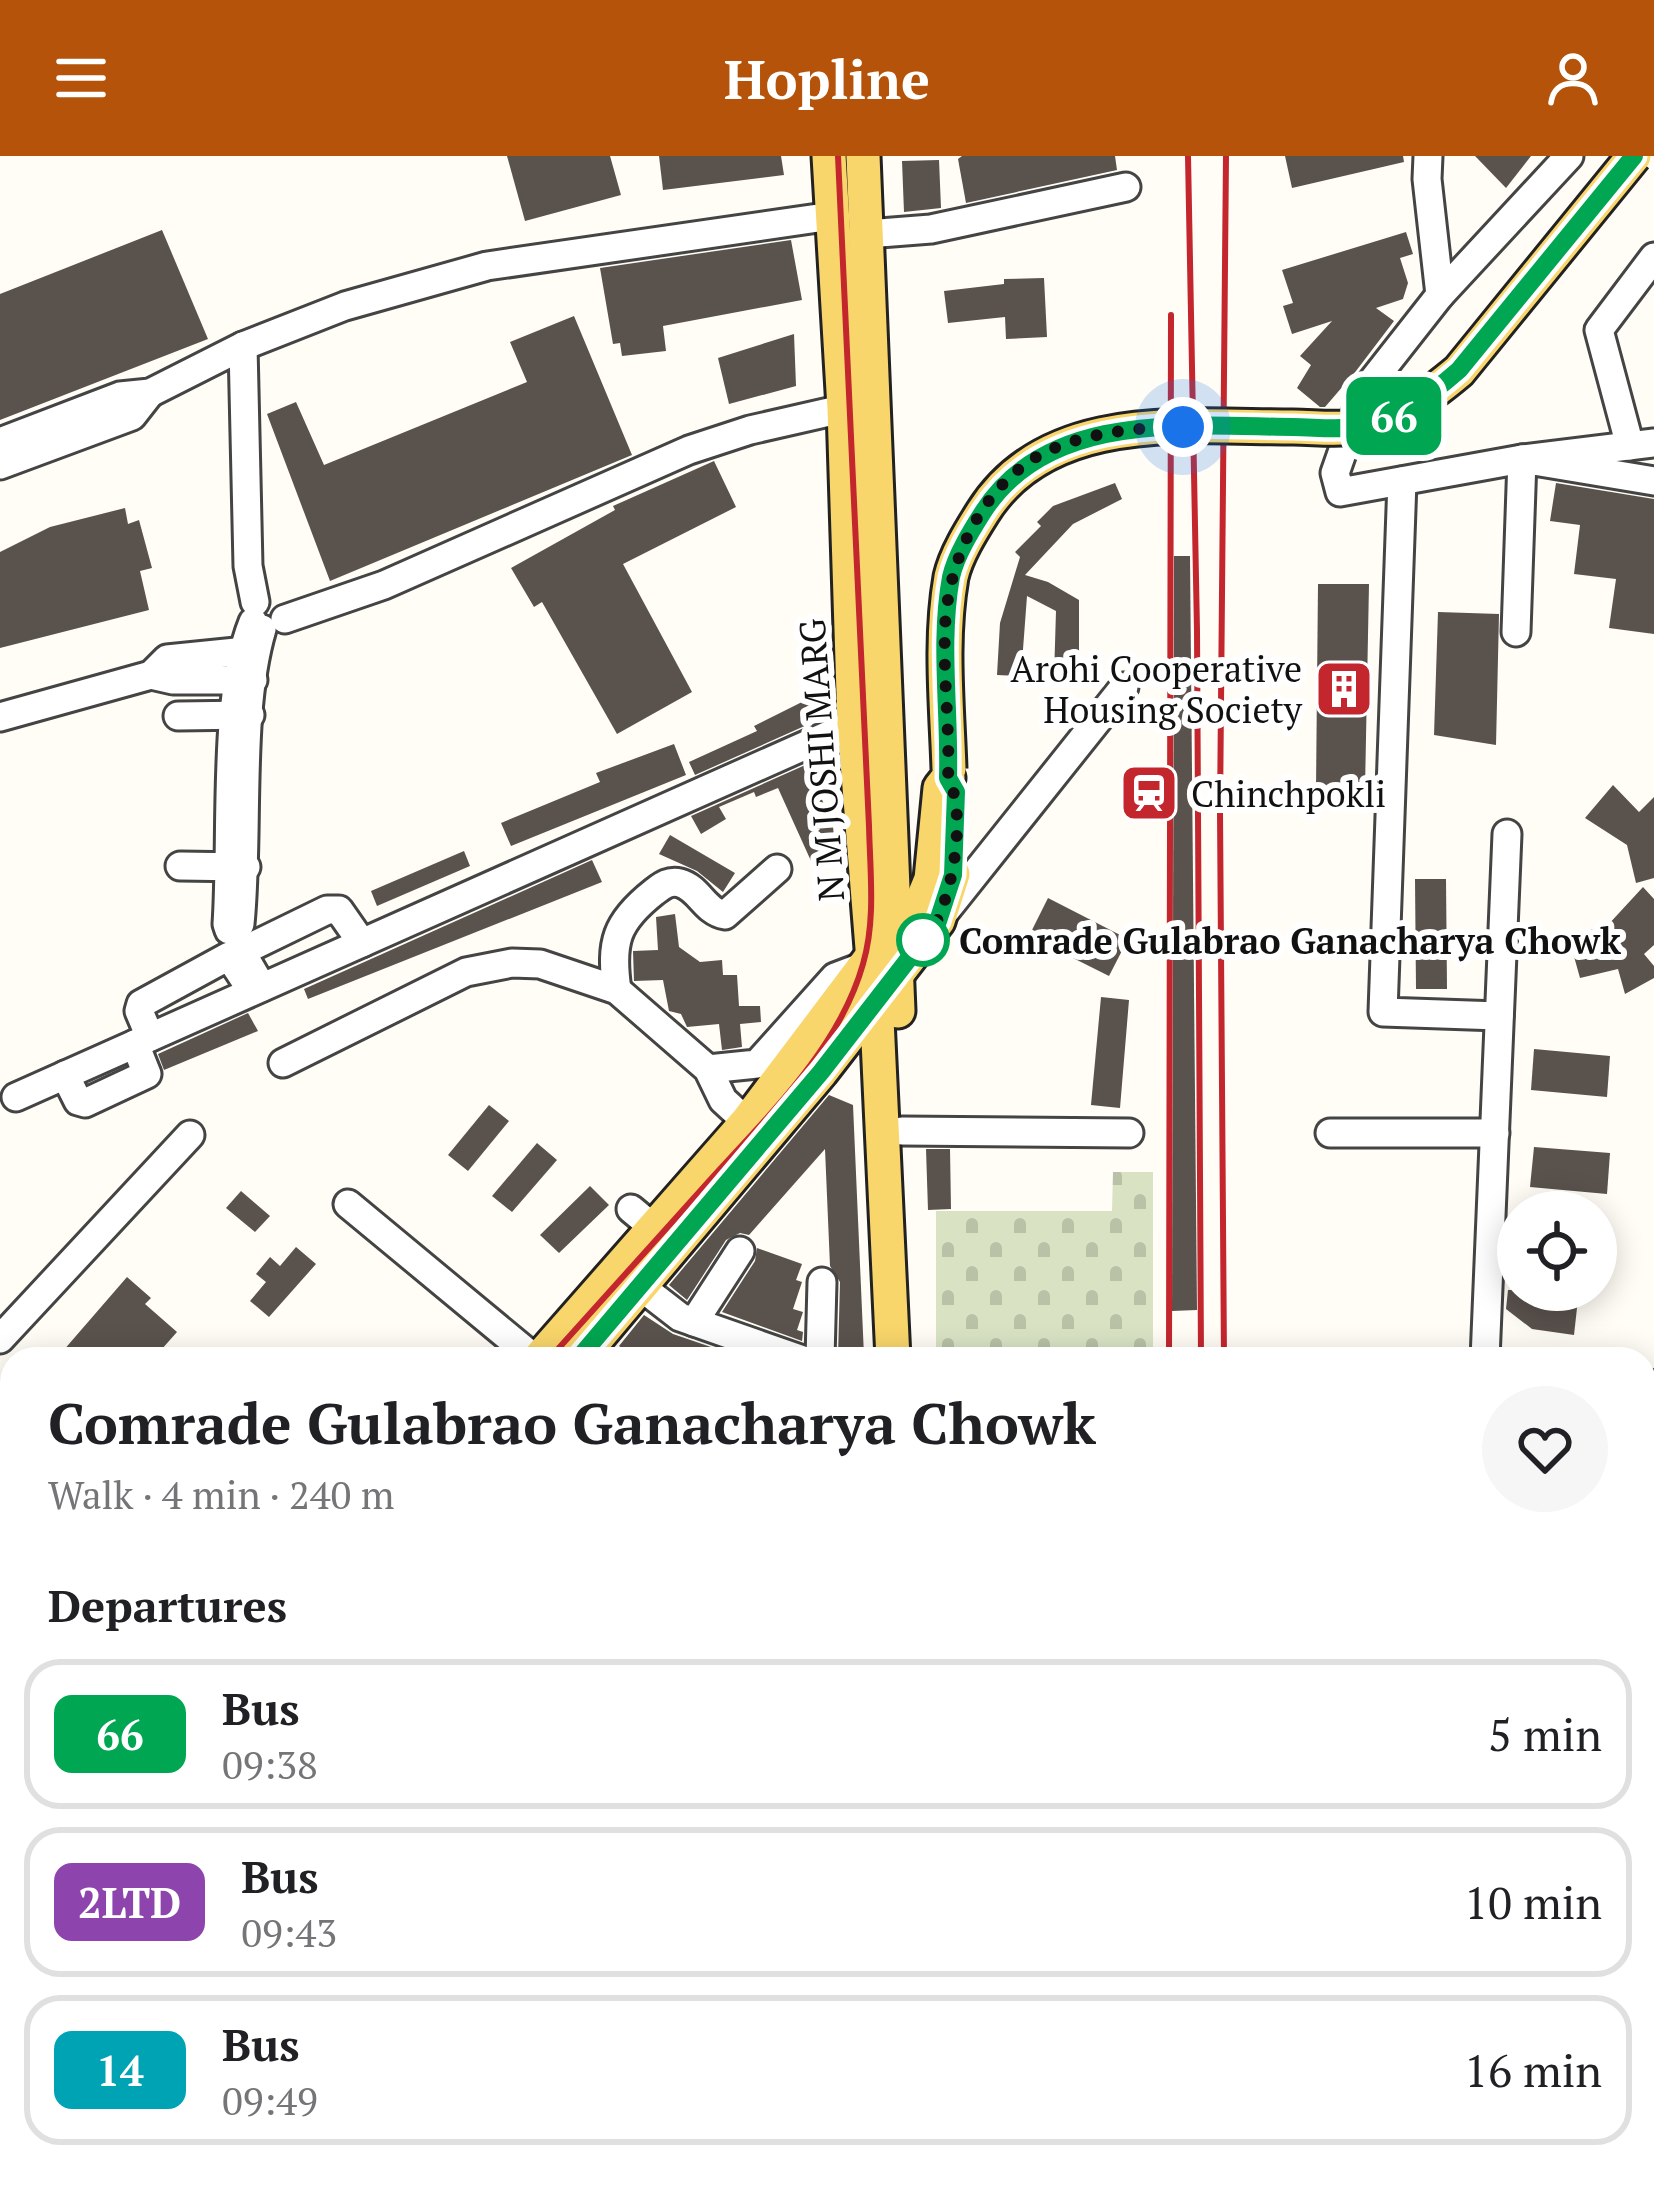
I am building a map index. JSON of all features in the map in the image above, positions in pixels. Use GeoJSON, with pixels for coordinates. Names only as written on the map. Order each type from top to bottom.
{"type":"FeatureCollection","features":[{"type":"Feature","properties":{"kind":"main road","name":"N M JOSHI MARG"},"geometry":{"type":"LineString","coordinates":[[829,156],[832,216],[859,405]]}},
{"type":"Feature","properties":{"kind":"main road","name":"N M JOSHI MARG"},"geometry":{"type":"LineString","coordinates":[[863,156],[867,234],[859,405],[878,973],[890,1086],[893,1347]]}},
{"type":"Feature","properties":{"kind":"main road"},"geometry":{"type":"LineString","coordinates":[[700,1195],[747,1122],[930,911],[953,875],[956,792],[948,773],[945,627],[952,572],[997,491],[1032,459],[1098,435],[1147,427],[1355,428],[1397,416],[1430,396],[1459,370],[1634,156]]}},
{"type":"Feature","properties":{"kind":"main road","name":"N M JOSHI MARG"},"geometry":{"type":"LineString","coordinates":[[869,717],[891,838],[898,931]]}},
{"type":"Feature","properties":{"kind":"main road"},"geometry":{"type":"LineString","coordinates":[[930,911],[940,788],[948,773]]}},
{"type":"Feature","properties":{"kind":"main road"},"geometry":{"type":"LineString","coordinates":[[891,838],[909,852],[930,846],[935,838]]}},
{"type":"Feature","properties":{"kind":"main road"},"geometry":{"type":"LineString","coordinates":[[548,1347],[653,1228],[700,1195],[821,1072],[898,931],[930,911]]}},
{"type":"Feature","properties":{"kind":"main road"},"geometry":{"type":"LineString","coordinates":[[821,1072],[858,1070],[890,1086]]}},
{"type":"Feature","properties":{"kind":"main road","name":"N M JOSHI MARG"},"geometry":{"type":"LineString","coordinates":[[890,1086],[902,1131],[913,1347]]}},
{"type":"Feature","properties":{"kind":"main road"},"geometry":{"type":"LineString","coordinates":[[589,1347],[640,1286],[653,1228]]}},
{"type":"Feature","properties":{"kind":"street"},"geometry":{"type":"LineString","coordinates":[[1428,156],[1440,296]]}},
{"type":"Feature","properties":{"kind":"street"},"geometry":{"type":"LineString","coordinates":[[1569,156],[1440,296],[1363,393],[1335,472],[1340,492],[1522,459],[1642,445],[1599,330],[1654,257]]}},
{"type":"Feature","properties":{"kind":"street"},"geometry":{"type":"LineString","coordinates":[[867,234],[932,229],[1126,187]]}},
{"type":"Feature","properties":{"kind":"street"},"geometry":{"type":"LineString","coordinates":[[0,442],[120,396],[150,393],[251,343],[345,306],[487,266],[832,216]]}},
{"type":"Feature","properties":{"kind":"street"},"geometry":{"type":"LineString","coordinates":[[181,862],[238,863],[246,680],[260,624],[251,343]]}},
{"type":"Feature","properties":{"kind":"street"},"geometry":{"type":"LineString","coordinates":[[0,465],[132,416],[150,393]]}},
{"type":"Feature","properties":{"kind":"street"},"geometry":{"type":"LineString","coordinates":[[151,675],[167,659],[384,585],[689,450],[859,405]]}},
{"type":"Feature","properties":{"kind":"street"},"geometry":{"type":"LineString","coordinates":[[1522,459],[1654,481]]}},
{"type":"Feature","properties":{"kind":"street"},"geometry":{"type":"LineString","coordinates":[[1516,632],[1522,459]]}},
{"type":"Feature","properties":{"kind":"street"},"geometry":{"type":"LineString","coordinates":[[1402,481],[1383,1012],[1499,1016]]}},
{"type":"Feature","properties":{"kind":"street"},"geometry":{"type":"LineString","coordinates":[[0,717],[151,675],[173,680],[246,680]]}},
{"type":"Feature","properties":{"kind":"street"},"geometry":{"type":"LineString","coordinates":[[930,911],[1124,687]]}},
{"type":"Feature","properties":{"kind":"street"},"geometry":{"type":"LineString","coordinates":[[178,716],[243,715]]}},
{"type":"Feature","properties":{"kind":"street"},"geometry":{"type":"LineString","coordinates":[[16,1096],[142,1041],[357,935],[869,717]]}},
{"type":"Feature","properties":{"kind":"street"},"geometry":{"type":"LineString","coordinates":[[1486,1347],[1507,835]]}},
{"type":"Feature","properties":{"kind":"street"},"geometry":{"type":"LineString","coordinates":[[616,990],[613,962],[624,920],[665,883],[678,882],[715,914],[725,915],[776,869]]}},
{"type":"Feature","properties":{"kind":"street"},"geometry":{"type":"LineString","coordinates":[[256,985],[244,958],[247,949],[332,909],[339,910],[357,935]]}},
{"type":"Feature","properties":{"kind":"street"},"geometry":{"type":"LineString","coordinates":[[142,1041],[140,1005],[224,957],[233,957],[256,985]]}},
{"type":"Feature","properties":{"kind":"street"},"geometry":{"type":"LineString","coordinates":[[283,1063],[466,972],[512,963],[540,964],[616,990],[708,1069],[723,1100],[747,1122]]}},
{"type":"Feature","properties":{"kind":"street"},"geometry":{"type":"LineString","coordinates":[[708,1069],[757,1064],[835,976],[878,973]]}},
{"type":"Feature","properties":{"kind":"street"},"geometry":{"type":"LineString","coordinates":[[902,1131],[1129,1133]]}},
{"type":"Feature","properties":{"kind":"street"},"geometry":{"type":"LineString","coordinates":[[1330,1133],[1496,1133]]}},
{"type":"Feature","properties":{"kind":"street"},"geometry":{"type":"LineString","coordinates":[[0,1339],[190,1135]]}},
{"type":"Feature","properties":{"kind":"street"},"geometry":{"type":"LineString","coordinates":[[348,1204],[522,1347]]}},
{"type":"Feature","properties":{"kind":"street"},"geometry":{"type":"LineString","coordinates":[[694,1322],[740,1251]]}},
{"type":"Feature","properties":{"kind":"street"},"geometry":{"type":"LineString","coordinates":[[820,1347],[822,1282]]}},
{"type":"Feature","properties":{"kind":"street"},"geometry":{"type":"LineString","coordinates":[[640,1286],[680,1317],[766,1347]]}},
{"type":"Feature","properties":{"kind":"green space"},"geometry":{"type":"Polygon","coordinates":[[[1113,1172],[1153,1172],[1153,1347],[936,1347],[936,1211],[1112,1211],[1113,1172]]]}},
{"type":"Feature","properties":{"kind":"building"},"geometry":{"type":"Polygon","coordinates":[[[507,156],[610,156],[621,195],[525,221],[507,156]]]}},
{"type":"Feature","properties":{"kind":"building"},"geometry":{"type":"Polygon","coordinates":[[[659,156],[781,156],[784,175],[663,190],[659,156]]]}},
{"type":"Feature","properties":{"kind":"building"},"geometry":{"type":"Polygon","coordinates":[[[1115,156],[1117,170],[966,203],[958,159],[1115,156]]]}},
{"type":"Feature","properties":{"kind":"building"},"geometry":{"type":"Polygon","coordinates":[[[1285,156],[1403,156],[1404,162],[1292,188],[1285,156]]]}},
{"type":"Feature","properties":{"kind":"building"},"geometry":{"type":"Polygon","coordinates":[[[1475,156],[1531,156],[1506,188],[1475,156]]]}},
{"type":"Feature","properties":{"kind":"building"},"geometry":{"type":"Polygon","coordinates":[[[939,160],[941,208],[904,212],[902,161],[939,160]]]}},
{"type":"Feature","properties":{"kind":"building"},"geometry":{"type":"Polygon","coordinates":[[[162,230],[208,339],[0,420],[0,294],[162,230]]]}},
{"type":"Feature","properties":{"kind":"building"},"geometry":{"type":"Polygon","coordinates":[[[1406,232],[1413,254],[1400,258],[1408,283],[1403,299],[1376,308],[1394,321],[1356,371],[1320,407],[1297,388],[1311,365],[1300,356],[1332,321],[1292,334],[1283,306],[1293,303],[1282,270],[1406,232]]]}},
{"type":"Feature","properties":{"kind":"building"},"geometry":{"type":"Polygon","coordinates":[[[791,240],[802,300],[663,326],[666,351],[622,356],[620,343],[613,344],[600,268],[791,240]]]}},
{"type":"Feature","properties":{"kind":"building"},"geometry":{"type":"Polygon","coordinates":[[[1044,278],[1047,337],[1006,339],[1005,317],[948,323],[944,291],[1004,284],[1004,279],[1044,278]]]}},
{"type":"Feature","properties":{"kind":"building"},"geometry":{"type":"Polygon","coordinates":[[[574,316],[632,455],[330,581],[267,414],[296,402],[324,465],[527,382],[510,342],[574,316]]]}},
{"type":"Feature","properties":{"kind":"building"},"geometry":{"type":"Polygon","coordinates":[[[794,334],[796,386],[729,404],[718,358],[794,334]]]}},
{"type":"Feature","properties":{"kind":"building"},"geometry":{"type":"Polygon","coordinates":[[[714,461],[736,507],[623,564],[692,692],[617,734],[542,602],[534,607],[511,568],[615,510],[613,506],[714,461]]]}},
{"type":"Feature","properties":{"kind":"building"},"geometry":{"type":"Polygon","coordinates":[[[1115,483],[1122,499],[1073,524],[1025,575],[1079,600],[1079,678],[1054,677],[1056,611],[1027,596],[1021,676],[997,675],[1000,623],[1020,557],[1015,552],[1053,506],[1115,483]]]}},
{"type":"Feature","properties":{"kind":"building"},"geometry":{"type":"Polygon","coordinates":[[[1556,483],[1654,499],[1654,634],[1609,628],[1616,579],[1574,574],[1580,525],[1550,521],[1556,483]]]}},
{"type":"Feature","properties":{"kind":"building"},"geometry":{"type":"Polygon","coordinates":[[[125,508],[128,524],[139,520],[152,568],[140,571],[149,610],[0,648],[0,552],[50,527],[125,508]]]}},
{"type":"Feature","properties":{"kind":"building"},"geometry":{"type":"Polygon","coordinates":[[[1174,556],[1190,556],[1197,1310],[1172,1311],[1174,556]]]}},
{"type":"Feature","properties":{"kind":"building"},"geometry":{"type":"Polygon","coordinates":[[[1318,584],[1369,584],[1365,789],[1316,789],[1318,584]]]}},
{"type":"Feature","properties":{"kind":"building"},"geometry":{"type":"Polygon","coordinates":[[[1438,612],[1499,614],[1496,745],[1434,735],[1438,612]]]}},
{"type":"Feature","properties":{"kind":"building"},"geometry":{"type":"Polygon","coordinates":[[[816,695],[818,720],[695,775],[689,762],[757,731],[754,726],[816,695]]]}},
{"type":"Feature","properties":{"kind":"building"},"geometry":{"type":"Polygon","coordinates":[[[674,744],[686,775],[511,846],[501,823],[600,782],[596,773],[674,744]]]}},
{"type":"Feature","properties":{"kind":"building"},"geometry":{"type":"Polygon","coordinates":[[[821,758],[825,767],[811,773],[833,826],[836,850],[811,861],[778,788],[719,807],[726,819],[701,834],[691,816],[821,758]]]}},
{"type":"Feature","properties":{"kind":"building"},"geometry":{"type":"Polygon","coordinates":[[[1613,785],[1639,812],[1654,797],[1654,878],[1636,883],[1627,845],[1585,818],[1613,785]]]}},
{"type":"Feature","properties":{"kind":"building"},"geometry":{"type":"Polygon","coordinates":[[[670,835],[735,873],[723,892],[697,871],[659,854],[670,835]]]}},
{"type":"Feature","properties":{"kind":"building"},"geometry":{"type":"Polygon","coordinates":[[[464,851],[470,866],[377,906],[371,891],[464,851]]]}},
{"type":"Feature","properties":{"kind":"building"},"geometry":{"type":"Polygon","coordinates":[[[592,860],[602,882],[308,999],[304,989],[592,860]]]}},
{"type":"Feature","properties":{"kind":"building"},"geometry":{"type":"Polygon","coordinates":[[[1415,879],[1446,879],[1447,989],[1416,989],[1415,879]]]}},
{"type":"Feature","properties":{"kind":"building"},"geometry":{"type":"Polygon","coordinates":[[[1643,887],[1654,899],[1654,945],[1644,954],[1654,966],[1654,978],[1625,994],[1618,969],[1580,978],[1568,935],[1607,926],[1643,887]]]}},
{"type":"Feature","properties":{"kind":"building"},"geometry":{"type":"Polygon","coordinates":[[[1048,898],[1128,939],[1109,976],[1029,936],[1048,898]]]}},
{"type":"Feature","properties":{"kind":"building"},"geometry":{"type":"Polygon","coordinates":[[[675,914],[679,947],[700,962],[722,960],[723,975],[737,975],[739,1006],[760,1006],[761,1022],[740,1024],[742,1047],[722,1050],[719,1024],[687,1027],[681,1014],[669,1011],[663,980],[634,981],[633,951],[658,950],[656,917],[675,914]]]}},
{"type":"Feature","properties":{"kind":"building"},"geometry":{"type":"Polygon","coordinates":[[[1101,997],[1129,1000],[1120,1108],[1091,1105],[1101,997]]]}},
{"type":"Feature","properties":{"kind":"building"},"geometry":{"type":"Polygon","coordinates":[[[248,1013],[258,1031],[164,1070],[158,1054],[248,1013]]]}},
{"type":"Feature","properties":{"kind":"building"},"geometry":{"type":"Polygon","coordinates":[[[1534,1049],[1610,1056],[1607,1097],[1531,1090],[1534,1049]]]}},
{"type":"Feature","properties":{"kind":"building"},"geometry":{"type":"Polygon","coordinates":[[[829,1095],[853,1105],[864,1347],[838,1347],[840,1282],[830,1266],[825,1149],[749,1235],[740,1233],[726,1240],[687,1300],[669,1285],[829,1095]]]}},
{"type":"Feature","properties":{"kind":"building"},"geometry":{"type":"Polygon","coordinates":[[[489,1105],[509,1121],[468,1171],[448,1155],[489,1105]]]}},
{"type":"Feature","properties":{"kind":"building"},"geometry":{"type":"Polygon","coordinates":[[[537,1143],[557,1160],[512,1212],[492,1196],[537,1143]]]}},
{"type":"Feature","properties":{"kind":"building"},"geometry":{"type":"Polygon","coordinates":[[[1534,1147],[1610,1153],[1607,1191],[1530,1187],[1534,1147]]]}},
{"type":"Feature","properties":{"kind":"building"},"geometry":{"type":"Polygon","coordinates":[[[926,1149],[950,1149],[951,1209],[928,1210],[926,1149]]]}},
{"type":"Feature","properties":{"kind":"building"},"geometry":{"type":"Polygon","coordinates":[[[590,1186],[609,1205],[559,1253],[540,1235],[590,1186]]]}},
{"type":"Feature","properties":{"kind":"building"},"geometry":{"type":"Polygon","coordinates":[[[241,1191],[270,1216],[255,1232],[226,1208],[241,1191]]]}},
{"type":"Feature","properties":{"kind":"building"},"geometry":{"type":"Polygon","coordinates":[[[296,1247],[316,1264],[269,1317],[250,1301],[266,1282],[256,1274],[270,1257],[280,1266],[296,1247]]]}},
{"type":"Feature","properties":{"kind":"building"},"geometry":{"type":"Polygon","coordinates":[[[757,1248],[802,1264],[793,1309],[803,1312],[797,1330],[803,1332],[802,1341],[722,1312],[755,1261],[757,1248]]]}},
{"type":"Feature","properties":{"kind":"building"},"geometry":{"type":"Polygon","coordinates":[[[127,1277],[151,1298],[145,1304],[177,1332],[164,1347],[66,1347],[127,1277]]]}},
{"type":"Feature","properties":{"kind":"building"},"geometry":{"type":"Polygon","coordinates":[[[1509,1311],[1577,1311],[1574,1335],[1532,1329],[1509,1311]]]}},
{"type":"Feature","properties":{"kind":"building"},"geometry":{"type":"Polygon","coordinates":[[[644,1315],[673,1334],[711,1347],[621,1347],[644,1315]]]}},
{"type":"Feature","properties":{"kind":"railway"},"geometry":{"type":"LineString","coordinates":[[560,1347],[799,1080],[837,1025],[867,947],[871,878],[838,156]]}},
{"type":"Feature","properties":{"kind":"railway"},"geometry":{"type":"LineString","coordinates":[[1188,156],[1197,631],[1201,1347]]}},
{"type":"Feature","properties":{"kind":"railway"},"geometry":{"type":"LineString","coordinates":[[1224,1347],[1220,812],[1226,156]]}},
{"type":"Feature","properties":{"kind":"railway"},"geometry":{"type":"LineString","coordinates":[[1169,1347],[1171,315]]}},
{"type":"Feature","properties":{"kind":"bus line","name":"66"},"geometry":{"type":"LineString","coordinates":[[588,1347],[821,1072],[938,921],[953,875],[955,832],[956,792],[948,778],[945,627],[952,572],[997,491],[1032,459],[1098,435],[1147,427],[1355,428],[1397,416],[1430,396],[1459,370],[1634,156]]}},
{"type":"Feature","properties":{"kind":"place","name":"Arohi Cooperative Housing Society"},"geometry":{"type":"Point","coordinates":[1344,689]}},
{"type":"Feature","properties":{"kind":"place","name":"Chinchpokli"},"geometry":{"type":"Point","coordinates":[1149,793]}},
{"type":"Feature","properties":{"kind":"place","name":"Comrade Gulabrao Ganacharya Chowk"},"geometry":{"type":"Point","coordinates":[923,940]}},
{"type":"Feature","properties":{"kind":"route"},"geometry":{"type":"LineString","coordinates":[[923,940],[917,947],[938,921],[953,875],[956,792],[948,778],[945,627],[952,572],[976,524],[997,491],[1032,459],[1098,435],[1183,427]]}}]}
